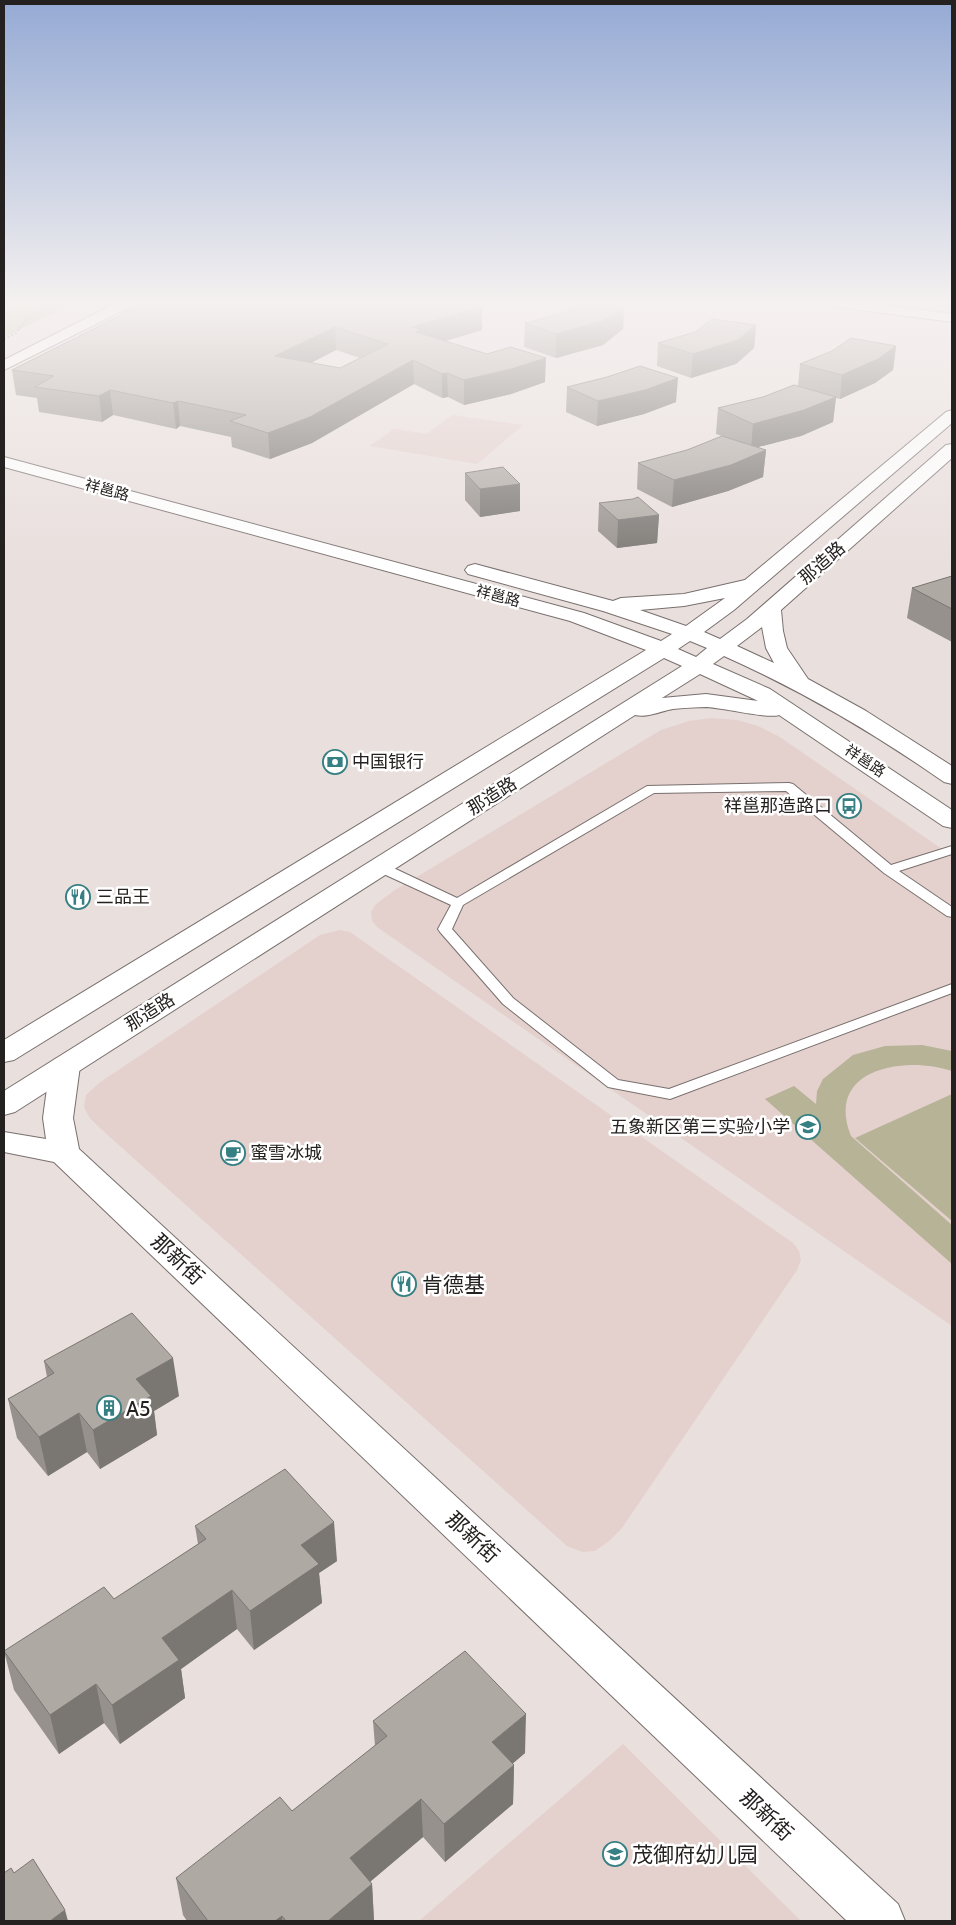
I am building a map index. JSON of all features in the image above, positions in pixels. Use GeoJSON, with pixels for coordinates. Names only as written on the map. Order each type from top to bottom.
{"type":"FeatureCollection","features":[{"type":"Feature","properties":{"kind":"street","name":"那造路"},"geometry":{"type":"LineString","coordinates":[[4,1053],[689,634],[753,584],[952,415]]}},
{"type":"Feature","properties":{"kind":"street","name":"祥邕路"},"geometry":{"type":"LineString","coordinates":[[4,446],[360,540]]}},
{"type":"Feature","properties":{"kind":"street","name":"那造路"},"geometry":{"type":"LineString","coordinates":[[4,1105],[724,648],[952,449]]}},
{"type":"Feature","properties":{"kind":"street","name":"祥邕路"},"geometry":{"type":"LineString","coordinates":[[4,462],[577,618],[664,650],[762,694],[952,821]]}},
{"type":"Feature","properties":{"kind":"street","name":"祥邕路"},"geometry":{"type":"LineString","coordinates":[[456,565],[600,603],[724,648],[799,682],[921,754],[952,777]]}},
{"type":"Feature","properties":{"kind":"street"},"geometry":{"type":"LineString","coordinates":[[600,603],[681,601],[719,594],[753,584]]}},
{"type":"Feature","properties":{"kind":"street"},"geometry":{"type":"LineString","coordinates":[[771,608],[771,633],[781,659],[799,682]]}},
{"type":"Feature","properties":{"kind":"street"},"geometry":{"type":"LineString","coordinates":[[577,618],[600,633],[613,653],[616,666],[606,685]]}},
{"type":"Feature","properties":{"kind":"street"},"geometry":{"type":"LineString","coordinates":[[617,717],[668,702],[708,699],[753,706],[801,719]]}},
{"type":"Feature","properties":{"kind":"street"},"geometry":{"type":"LineString","coordinates":[[4,1142],[64,1153],[58,1118],[65,1066]]}},
{"type":"Feature","properties":{"kind":"street","name":"那新街"},"geometry":{"type":"LineString","coordinates":[[64,1153],[881,1921]]}},
{"type":"Feature","properties":{"kind":"lane"},"geometry":{"type":"LineString","coordinates":[[952,913],[889,870],[789,787],[651,789],[458,903],[445,929],[508,1001],[613,1084],[670,1094],[952,988]]}},
{"type":"Feature","properties":{"kind":"lane"},"geometry":{"type":"LineString","coordinates":[[889,870],[952,850]]}},
{"type":"Feature","properties":{"kind":"lane"},"geometry":{"type":"LineString","coordinates":[[380,867],[458,903]]}},
{"type":"Feature","properties":{"kind":"shaded area"},"geometry":{"type":"Polygon","coordinates":[[[452,415],[523,425],[477,464],[370,446],[394,429],[427,434],[452,415]]]}},
{"type":"Feature","properties":{"kind":"shaded area","name":"五象新区第三实验小学"},"geometry":{"type":"Polygon","coordinates":[[[711,718],[737,720],[758,726],[780,737],[952,856],[952,1326],[377,927],[372,921],[371,912],[376,904],[395,890],[661,730],[689,721],[711,718]]]}},
{"type":"Feature","properties":{"kind":"shaded area"},"geometry":{"type":"Polygon","coordinates":[[[340,930],[350,932],[793,1243],[799,1251],[801,1260],[797,1270],[622,1528],[595,1551],[583,1552],[567,1546],[101,1129],[89,1117],[84,1107],[86,1095],[99,1083],[320,935],[340,930]]]}},
{"type":"Feature","properties":{"kind":"shaded area"},"geometry":{"type":"Polygon","coordinates":[[[922,1045],[952,1051],[952,1071],[933,1066],[912,1065],[892,1067],[873,1072],[858,1082],[849,1095],[846,1113],[851,1136],[952,1225],[952,1264],[765,1099],[794,1086],[816,1104],[817,1091],[823,1079],[853,1055],[885,1046],[922,1045]]]}},
{"type":"Feature","properties":{"kind":"shaded area"},"geometry":{"type":"Polygon","coordinates":[[[952,1094],[952,1221],[855,1138],[952,1094]]]}},
{"type":"Feature","properties":{"kind":"shaded area","name":"茂御府幼儿园"},"geometry":{"type":"Polygon","coordinates":[[[623,1744],[801,1921],[419,1921],[574,1787],[623,1744]]]}},
{"type":"Feature","properties":{"kind":"building"},"geometry":{"type":"Polygon","coordinates":[[[69,392],[107,392],[99,396],[69,392]]]}},
{"type":"Feature","properties":{"kind":"building"},"geometry":{"type":"Polygon","coordinates":[[[119,392],[355,392],[310,417],[268,433],[230,421],[246,415],[178,401],[173,403],[119,392]]]}},
{"type":"Feature","properties":{"kind":"building"},"geometry":{"type":"Polygon","coordinates":[[[578,392],[637,392],[598,401],[578,392]]]}},
{"type":"Feature","properties":{"kind":"building"},"geometry":{"type":"Polygon","coordinates":[[[776,392],[818,392],[836,397],[804,410],[753,424],[718,408],[776,392]]]}},
{"type":"Feature","properties":{"kind":"building"},"geometry":{"type":"Polygon","coordinates":[[[722,436],[766,450],[731,465],[674,480],[638,463],[687,450],[722,436]]]}},
{"type":"Feature","properties":{"kind":"building"},"geometry":{"type":"Polygon","coordinates":[[[503,467],[520,484],[480,489],[465,473],[503,467]]]}},
{"type":"Feature","properties":{"kind":"building"},"geometry":{"type":"Polygon","coordinates":[[[638,497],[659,515],[618,520],[599,503],[633,499],[638,497]]]}},
{"type":"Feature","properties":{"kind":"building"},"geometry":{"type":"Polygon","coordinates":[[[952,576],[952,609],[912,588],[952,576]]]}},
{"type":"Feature","properties":{"kind":"building"},"geometry":{"type":"Polygon","coordinates":[[[132,1313],[173,1358],[136,1379],[151,1396],[93,1430],[79,1413],[39,1437],[8,1399],[54,1373],[44,1361],[132,1313]]]}},
{"type":"Feature","properties":{"kind":"building"},"geometry":{"type":"Polygon","coordinates":[[[285,1469],[334,1522],[301,1545],[319,1564],[250,1611],[232,1590],[162,1638],[179,1660],[112,1705],[96,1684],[50,1715],[4,1651],[104,1587],[114,1599],[206,1539],[195,1526],[285,1469]]]}},
{"type":"Feature","properties":{"kind":"building"},"geometry":{"type":"Polygon","coordinates":[[[465,1651],[526,1714],[492,1742],[514,1765],[444,1824],[421,1799],[350,1858],[372,1884],[328,1921],[286,1921],[282,1916],[275,1921],[208,1921],[176,1878],[280,1797],[292,1811],[387,1736],[373,1721],[465,1651]]]}},
{"type":"Feature","properties":{"kind":"building"},"geometry":{"type":"Polygon","coordinates":[[[33,1859],[65,1910],[50,1921],[4,1921],[4,1873],[11,1868],[14,1873],[33,1859]]]}},
{"type":"Feature","properties":{"kind":"place","name":"中国银行"},"geometry":{"type":"Point","coordinates":[335,762]}},
{"type":"Feature","properties":{"kind":"place","name":"祥邕那造路口"},"geometry":{"type":"Point","coordinates":[849,806]}},
{"type":"Feature","properties":{"kind":"place","name":"三品王"},"geometry":{"type":"Point","coordinates":[78,897]}},
{"type":"Feature","properties":{"kind":"place","name":"五象新区第三实验小学"},"geometry":{"type":"Point","coordinates":[808,1127]}},
{"type":"Feature","properties":{"kind":"place","name":"蜜雪冰城"},"geometry":{"type":"Point","coordinates":[233,1153]}},
{"type":"Feature","properties":{"kind":"place","name":"肯德基"},"geometry":{"type":"Point","coordinates":[404,1284]}},
{"type":"Feature","properties":{"kind":"place","name":"A5"},"geometry":{"type":"Point","coordinates":[109,1408]}},
{"type":"Feature","properties":{"kind":"place","name":"茂御府幼儿园"},"geometry":{"type":"Point","coordinates":[615,1854]}}]}
